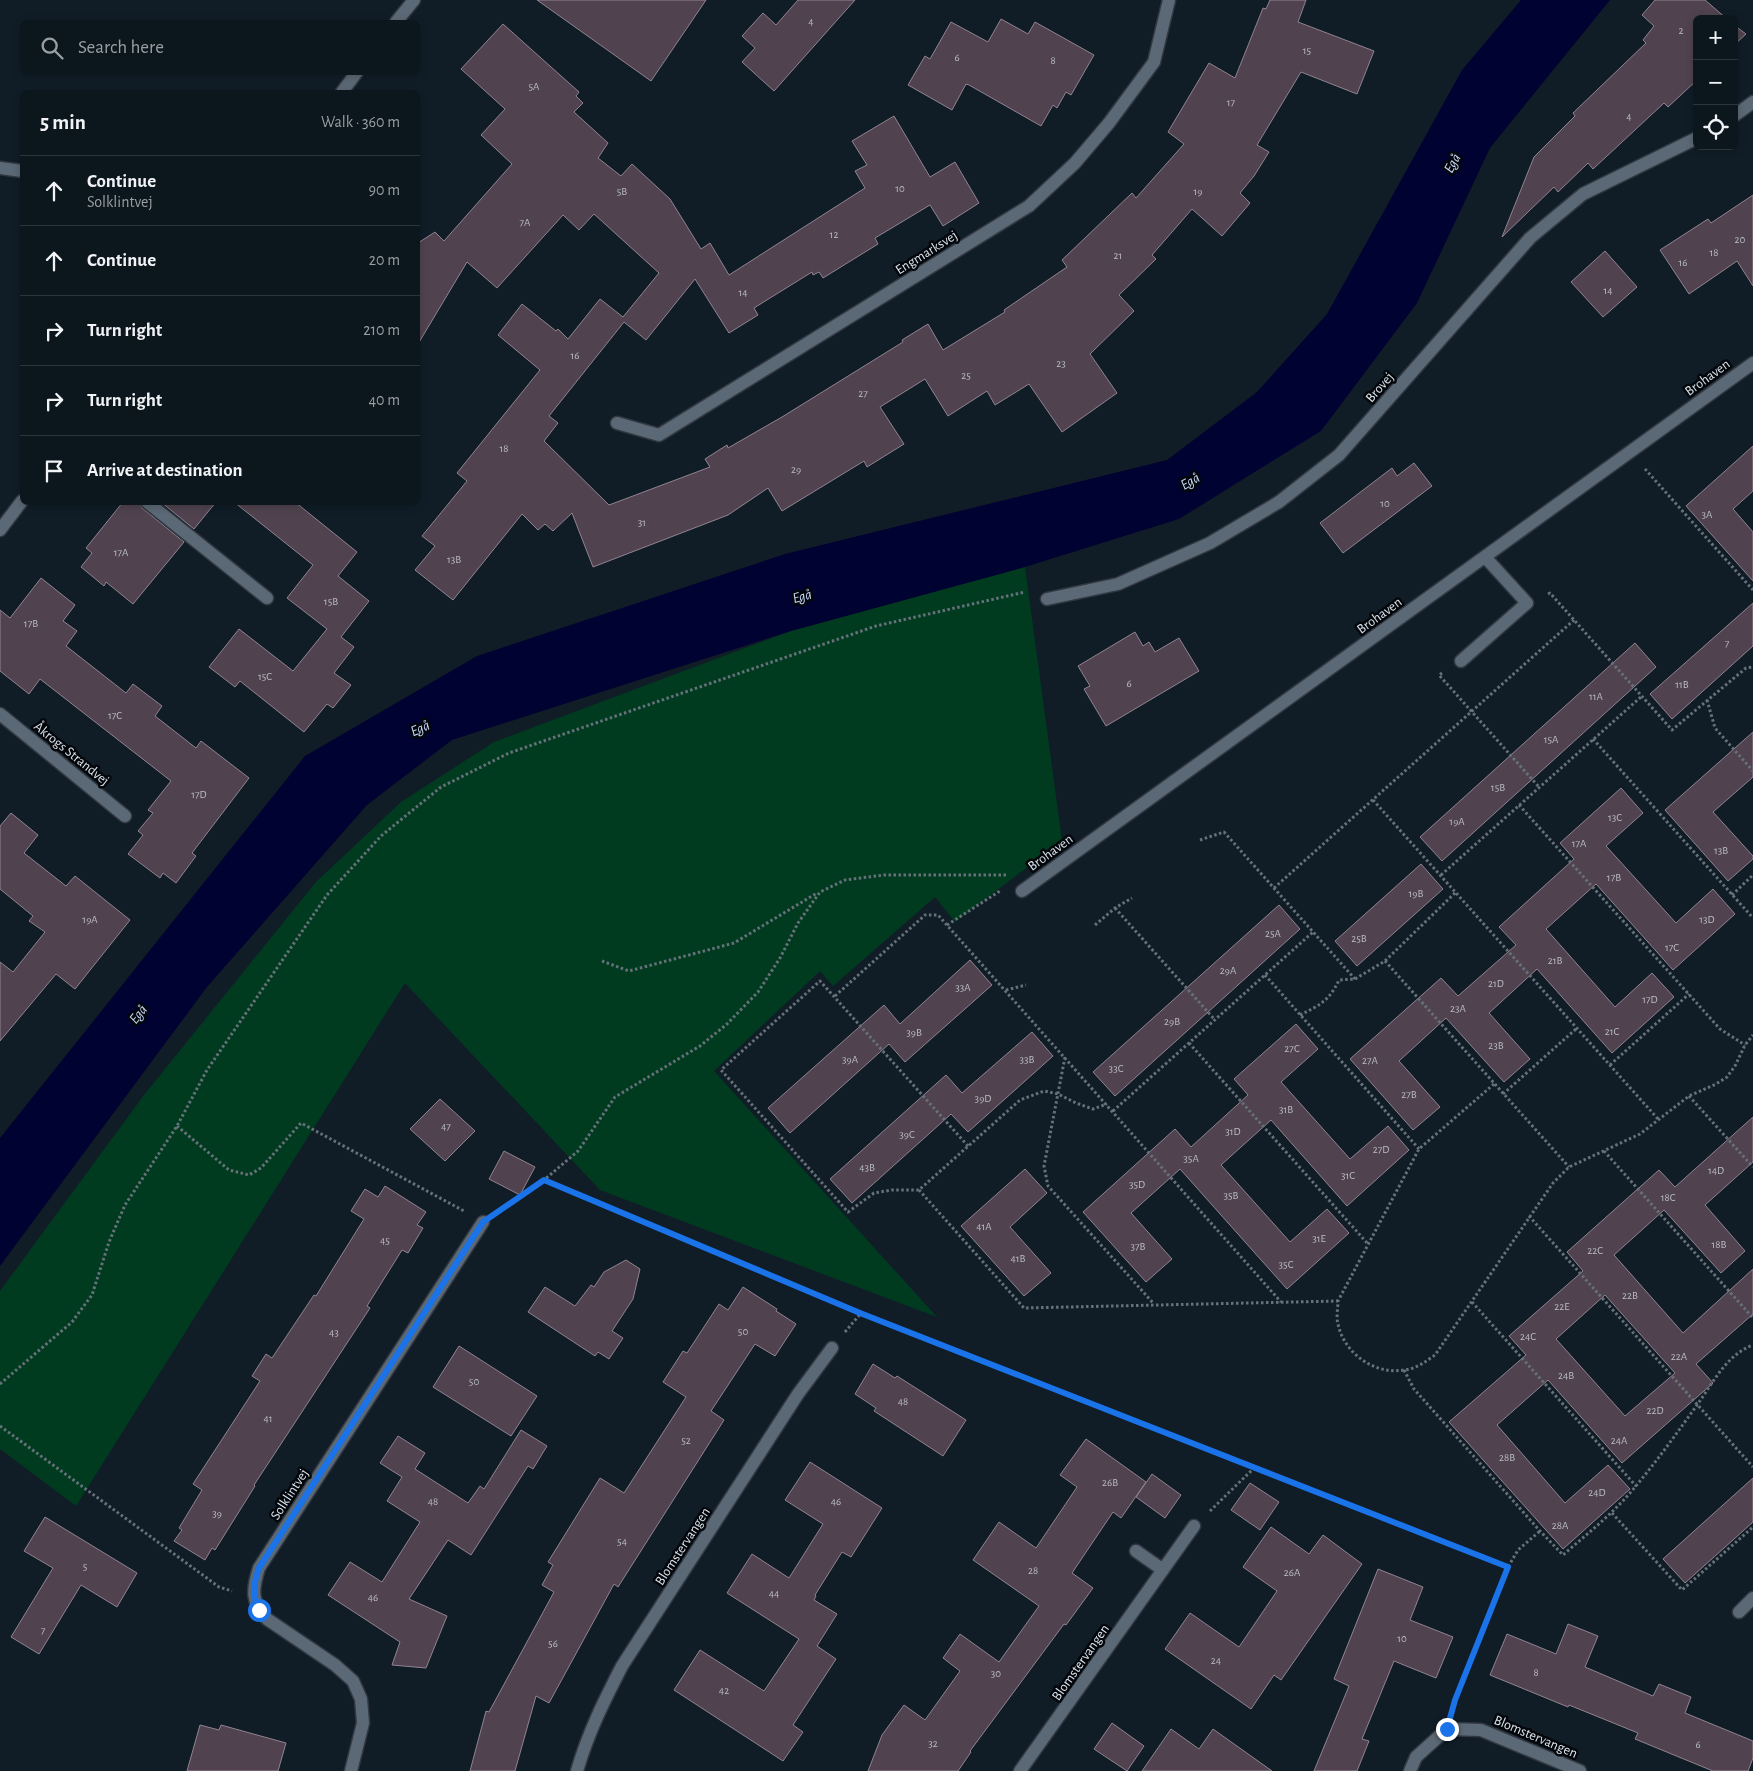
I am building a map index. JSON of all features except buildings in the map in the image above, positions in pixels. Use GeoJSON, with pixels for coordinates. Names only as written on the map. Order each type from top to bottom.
{"type":"FeatureCollection","features":[{"type":"Feature","properties":{"kind":"street"},"geometry":{"type":"LineString","coordinates":[[398,20],[414,0]]}},
{"type":"Feature","properties":{"kind":"street","name":"Engmarksvej"},"geometry":{"type":"LineString","coordinates":[[617,422],[659,435],[1029,206],[1075,163],[1109,123],[1154,62],[1169,0]]}},
{"type":"Feature","properties":{"kind":"street"},"geometry":{"type":"LineString","coordinates":[[344,90],[355,75]]}},
{"type":"Feature","properties":{"kind":"street"},"geometry":{"type":"LineString","coordinates":[[1738,113],[1753,102]]}},
{"type":"Feature","properties":{"kind":"street","name":"Brovej"},"geometry":{"type":"LineString","coordinates":[[1047,599],[1118,584],[1210,543],[1279,502],[1339,455],[1530,238],[1583,194],[1693,140]]}},
{"type":"Feature","properties":{"kind":"street"},"geometry":{"type":"LineString","coordinates":[[0,168],[20,171]]}},
{"type":"Feature","properties":{"kind":"street","name":"Brohaven"},"geometry":{"type":"LineString","coordinates":[[1019,886],[1485,557],[1753,362]]}},
{"type":"Feature","properties":{"kind":"street"},"geometry":{"type":"LineString","coordinates":[[0,530],[20,504]]}},
{"type":"Feature","properties":{"kind":"street"},"geometry":{"type":"LineString","coordinates":[[151,505],[267,598]]}},
{"type":"Feature","properties":{"kind":"street"},"geometry":{"type":"LineString","coordinates":[[1461,661],[1527,603],[1485,557]]}},
{"type":"Feature","properties":{"kind":"street","name":"Åkrogs Strandvej"},"geometry":{"type":"LineString","coordinates":[[0,714],[125,816]]}},
{"type":"Feature","properties":{"kind":"street","name":"Solklintvej"},"geometry":{"type":"LineString","coordinates":[[254,1598],[254,1583],[259,1568],[483,1222]]}},
{"type":"Feature","properties":{"kind":"street","name":"Blomstervangen"},"geometry":{"type":"LineString","coordinates":[[577,1771],[585,1742],[596,1716],[622,1666],[798,1394],[832,1348]]}},
{"type":"Feature","properties":{"kind":"street","name":"Blomstervangen"},"geometry":{"type":"LineString","coordinates":[[1020,1771],[1194,1526]]}},
{"type":"Feature","properties":{"kind":"street"},"geometry":{"type":"LineString","coordinates":[[1136,1551],[1163,1570]]}},
{"type":"Feature","properties":{"kind":"street"},"geometry":{"type":"LineString","coordinates":[[254,1598],[259,1610],[268,1619],[335,1665],[353,1681],[361,1699],[363,1723],[351,1771]]}},
{"type":"Feature","properties":{"kind":"street"},"geometry":{"type":"LineString","coordinates":[[1739,1612],[1753,1598]]}},
{"type":"Feature","properties":{"kind":"street"},"geometry":{"type":"LineString","coordinates":[[1410,1771],[1416,1757],[1447,1729]]}},
{"type":"Feature","properties":{"kind":"street","name":"Blomstervangen"},"geometry":{"type":"LineString","coordinates":[[1447,1729],[1481,1730],[1580,1771]]}},
{"type":"Feature","properties":{"kind":"path"},"geometry":{"type":"LineString","coordinates":[[1630,452],[1753,590]]}},
{"type":"Feature","properties":{"kind":"path"},"geometry":{"type":"LineString","coordinates":[[0,1384],[72,1322],[92,1295],[109,1242],[126,1205],[177,1126],[208,1070],[327,896],[381,836],[441,787],[509,753],[876,626],[1024,592],[1047,599]]}},
{"type":"Feature","properties":{"kind":"path"},"geometry":{"type":"LineString","coordinates":[[1527,603],[1550,593],[1672,730],[1746,668],[1753,667]]}},
{"type":"Feature","properties":{"kind":"path"},"geometry":{"type":"LineString","coordinates":[[1274,888],[1574,620]]}},
{"type":"Feature","properties":{"kind":"path"},"geometry":{"type":"LineString","coordinates":[[1461,661],[1439,675],[1539,787]]}},
{"type":"Feature","properties":{"kind":"path"},"geometry":{"type":"LineString","coordinates":[[1440,875],[1642,696]]}},
{"type":"Feature","properties":{"kind":"path"},"geometry":{"type":"LineString","coordinates":[[1707,700],[1715,728],[1753,771]]}},
{"type":"Feature","properties":{"kind":"path"},"geometry":{"type":"LineString","coordinates":[[1593,739],[1753,918]]}},
{"type":"Feature","properties":{"kind":"path"},"geometry":{"type":"LineString","coordinates":[[1373,800],[1658,1119]]}},
{"type":"Feature","properties":{"kind":"path"},"geometry":{"type":"LineString","coordinates":[[1519,805],[1720,1029],[1745,1044]]}},
{"type":"Feature","properties":{"kind":"path"},"geometry":{"type":"LineString","coordinates":[[1200,840],[1224,832],[1355,978]]}},
{"type":"Feature","properties":{"kind":"path"},"geometry":{"type":"LineString","coordinates":[[602,961],[629,971],[734,943],[820,892],[845,880],[884,875],[1012,875],[1019,886],[947,925]]}},
{"type":"Feature","properties":{"kind":"path"},"geometry":{"type":"LineString","coordinates":[[1732,894],[1753,875]]}},
{"type":"Feature","properties":{"kind":"path"},"geometry":{"type":"LineString","coordinates":[[177,1126],[229,1170],[249,1175],[261,1168],[301,1123],[483,1222],[544,1180],[578,1151],[616,1097],[700,1046],[733,1018],[758,992],[780,958],[798,923],[820,892]]}},
{"type":"Feature","properties":{"kind":"path"},"geometry":{"type":"LineString","coordinates":[[1300,1015],[1319,1005],[1332,994],[1339,980],[1355,978],[1384,961],[1456,892]]}},
{"type":"Feature","properties":{"kind":"path"},"geometry":{"type":"LineString","coordinates":[[1095,925],[1115,908],[1132,898]]}},
{"type":"Feature","properties":{"kind":"path"},"geometry":{"type":"LineString","coordinates":[[1115,908],[1214,1020]]}},
{"type":"Feature","properties":{"kind":"path"},"geometry":{"type":"LineString","coordinates":[[835,996],[926,915],[938,915],[1281,1302]]}},
{"type":"Feature","properties":{"kind":"path"},"geometry":{"type":"LineString","coordinates":[[1113,1111],[1313,932]]}},
{"type":"Feature","properties":{"kind":"path"},"geometry":{"type":"LineString","coordinates":[[1384,961],[1569,1167]]}},
{"type":"Feature","properties":{"kind":"path"},"geometry":{"type":"LineString","coordinates":[[1265,975],[1419,1149]]}},
{"type":"Feature","properties":{"kind":"path"},"geometry":{"type":"LineString","coordinates":[[968,1146],[820,981],[721,1070],[848,1212],[874,1193],[892,1190],[919,1190],[1020,1100],[1044,1091],[1058,1094],[1076,1103],[1093,1108],[1107,1104]]}},
{"type":"Feature","properties":{"kind":"path"},"geometry":{"type":"LineString","coordinates":[[1006,990],[1026,985]]}},
{"type":"Feature","properties":{"kind":"path"},"geometry":{"type":"LineString","coordinates":[[1610,1065],[1688,994]]}},
{"type":"Feature","properties":{"kind":"path"},"geometry":{"type":"LineString","coordinates":[[1503,1094],[1577,1028]]}},
{"type":"Feature","properties":{"kind":"path"},"geometry":{"type":"LineString","coordinates":[[1494,1084],[1419,1149],[1338,1301],[1338,1323],[1346,1344],[1361,1360],[1382,1369],[1404,1370],[1420,1365],[1435,1355],[1553,1183],[1569,1167],[1640,1134],[1689,1096],[1727,1077],[1735,1066],[1745,1044],[1753,1035]]}},
{"type":"Feature","properties":{"kind":"path"},"geometry":{"type":"LineString","coordinates":[[1189,1043],[1368,1244]]}},
{"type":"Feature","properties":{"kind":"path"},"geometry":{"type":"LineString","coordinates":[[1065,1057],[1044,1166],[1048,1186],[1155,1305]]}},
{"type":"Feature","properties":{"kind":"path"},"geometry":{"type":"LineString","coordinates":[[1689,1096],[1753,1167]]}},
{"type":"Feature","properties":{"kind":"path"},"geometry":{"type":"LineString","coordinates":[[1604,1151],[1753,1318]]}},
{"type":"Feature","properties":{"kind":"path"},"geometry":{"type":"LineString","coordinates":[[544,1180],[860,1313],[1508,1567]]}},
{"type":"Feature","properties":{"kind":"path"},"geometry":{"type":"LineString","coordinates":[[919,1190],[1024,1308],[1338,1301]]}},
{"type":"Feature","properties":{"kind":"path"},"geometry":{"type":"LineString","coordinates":[[1530,1216],[1753,1467]]}},
{"type":"Feature","properties":{"kind":"path"},"geometry":{"type":"LineString","coordinates":[[1472,1301],[1636,1486]]}},
{"type":"Feature","properties":{"kind":"path"},"geometry":{"type":"LineString","coordinates":[[1404,1370],[1414,1389],[1540,1531],[1563,1554],[1612,1513],[1636,1486],[1723,1366],[1746,1348],[1753,1345]]}},
{"type":"Feature","properties":{"kind":"path"},"geometry":{"type":"LineString","coordinates":[[0,1426],[219,1587],[254,1598]]}},
{"type":"Feature","properties":{"kind":"path"},"geometry":{"type":"LineString","coordinates":[[1194,1526],[1254,1468]]}},
{"type":"Feature","properties":{"kind":"path"},"geometry":{"type":"LineString","coordinates":[[1612,1513],[1682,1590],[1753,1527]]}},
{"type":"Feature","properties":{"kind":"path"},"geometry":{"type":"LineString","coordinates":[[1447,1729],[1455,1700],[1508,1567],[1518,1550],[1540,1531]]}},
{"type":"Feature","properties":{"kind":"green space"},"geometry":{"type":"Polygon","coordinates":[[[1025,567],[1062,841],[955,922],[935,897],[833,986],[820,971],[714,1071],[937,1317],[600,1190],[405,983],[76,1506],[0,1449],[0,1291],[144,1095],[316,882],[401,802],[494,742],[791,631],[1025,567]]]}},
{"type":"Feature","properties":{"kind":"water","name":"Egå"},"geometry":{"type":"Polygon","coordinates":[[[1521,0],[1610,0],[1490,148],[1417,303],[1321,431],[1179,519],[1025,567],[791,631],[452,740],[367,805],[207,987],[0,1266],[0,1138],[305,756],[477,656],[785,554],[1167,460],[1257,392],[1327,314],[1462,70],[1521,0]]]}},
{"type":"Feature","properties":{"kind":"route"},"geometry":{"type":"LineString","coordinates":[[259,1610],[254,1598],[254,1583],[259,1568],[483,1222],[544,1180],[860,1313],[1508,1567],[1455,1700],[1447,1729]]}}]}
